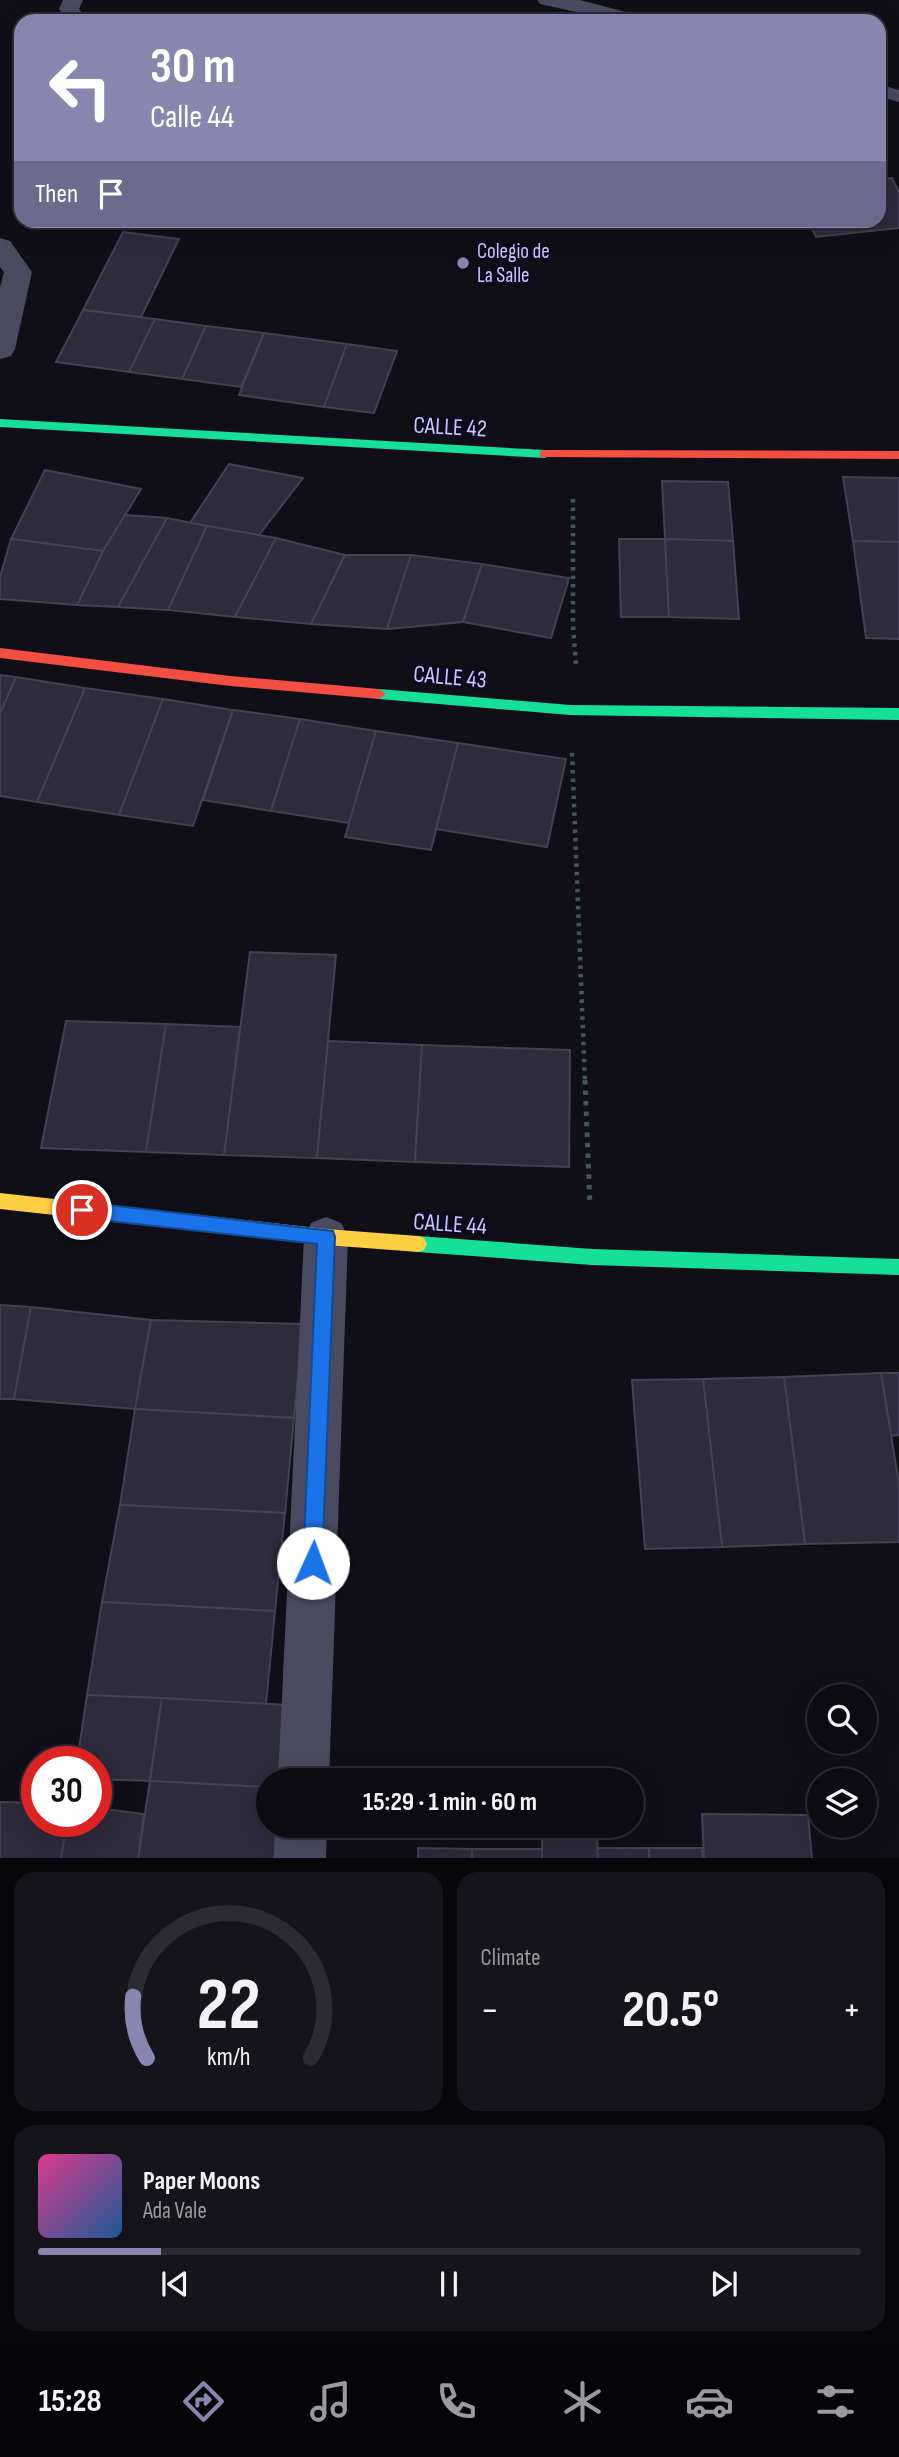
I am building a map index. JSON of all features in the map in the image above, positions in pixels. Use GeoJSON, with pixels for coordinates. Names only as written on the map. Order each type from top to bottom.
{"type":"FeatureCollection","features":[{"type":"Feature","properties":{"kind":"street"},"geometry":{"type":"LineString","coordinates":[[0,247],[18,272],[0,349]]}},
{"type":"Feature","properties":{"kind":"street","name":"CALLE 42"},"geometry":{"type":"LineString","coordinates":[[0,423],[573,456],[899,455]]}},
{"type":"Feature","properties":{"kind":"street","name":"CALLE 43"},"geometry":{"type":"LineString","coordinates":[[0,653],[230,681],[575,710],[899,714]]}},
{"type":"Feature","properties":{"kind":"street","name":"CALLE 44"},"geometry":{"type":"LineString","coordinates":[[0,1201],[327,1237],[592,1257],[899,1267]]}},
{"type":"Feature","properties":{"kind":"street"},"geometry":{"type":"LineString","coordinates":[[304,1768],[327,1237]]}},
{"type":"Feature","properties":{"kind":"street"},"geometry":{"type":"LineString","coordinates":[[300,1858],[301,1838]]}},
{"type":"Feature","properties":{"kind":"lane"},"geometry":{"type":"LineString","coordinates":[[547,0],[613,14]]}},
{"type":"Feature","properties":{"kind":"path"},"geometry":{"type":"LineString","coordinates":[[573,456],[575,710],[592,1257]]}},
{"type":"Feature","properties":{"kind":"building"},"geometry":{"type":"Polygon","coordinates":[[[886,178],[892,178],[899,192],[899,228],[871,231],[870,228],[886,228],[886,178]]]}},
{"type":"Feature","properties":{"kind":"building"},"geometry":{"type":"Polygon","coordinates":[[[812,228],[870,228],[871,231],[816,237],[812,228]]]}},
{"type":"Feature","properties":{"kind":"building"},"geometry":{"type":"Polygon","coordinates":[[[123,232],[179,239],[141,317],[83,310],[123,232]]]}},
{"type":"Feature","properties":{"kind":"building"},"geometry":{"type":"Polygon","coordinates":[[[83,310],[155,319],[129,372],[56,362],[83,310]]]}},
{"type":"Feature","properties":{"kind":"building"},"geometry":{"type":"Polygon","coordinates":[[[155,319],[206,326],[182,379],[129,372],[155,319]]]}},
{"type":"Feature","properties":{"kind":"building"},"geometry":{"type":"Polygon","coordinates":[[[206,326],[264,333],[241,387],[182,379],[206,326]]]}},
{"type":"Feature","properties":{"kind":"building"},"geometry":{"type":"Polygon","coordinates":[[[264,333],[347,344],[324,407],[239,395],[264,333]]]}},
{"type":"Feature","properties":{"kind":"building"},"geometry":{"type":"Polygon","coordinates":[[[347,344],[397,351],[374,413],[324,407],[347,344]]]}},
{"type":"Feature","properties":{"kind":"building"},"geometry":{"type":"Polygon","coordinates":[[[229,464],[303,478],[259,535],[190,523],[229,464]]]}},
{"type":"Feature","properties":{"kind":"building"},"geometry":{"type":"Polygon","coordinates":[[[45,470],[141,489],[103,551],[11,539],[45,470]]]}},
{"type":"Feature","properties":{"kind":"building"},"geometry":{"type":"Polygon","coordinates":[[[843,477],[899,478],[899,542],[853,541],[843,477]]]}},
{"type":"Feature","properties":{"kind":"building"},"geometry":{"type":"Polygon","coordinates":[[[662,481],[728,482],[733,541],[665,539],[662,481]]]}},
{"type":"Feature","properties":{"kind":"building"},"geometry":{"type":"Polygon","coordinates":[[[125,515],[167,518],[118,607],[77,605],[103,551],[125,515]]]}},
{"type":"Feature","properties":{"kind":"building"},"geometry":{"type":"Polygon","coordinates":[[[167,518],[207,526],[168,610],[118,607],[167,518]]]}},
{"type":"Feature","properties":{"kind":"building"},"geometry":{"type":"Polygon","coordinates":[[[207,526],[276,538],[235,617],[168,610],[207,526]]]}},
{"type":"Feature","properties":{"kind":"building"},"geometry":{"type":"Polygon","coordinates":[[[276,538],[345,555],[311,624],[235,617],[276,538]]]}},
{"type":"Feature","properties":{"kind":"building"},"geometry":{"type":"Polygon","coordinates":[[[11,539],[103,551],[77,605],[0,599],[0,577],[11,539]]]}},
{"type":"Feature","properties":{"kind":"building"},"geometry":{"type":"Polygon","coordinates":[[[619,539],[665,539],[669,617],[621,617],[619,539]]]}},
{"type":"Feature","properties":{"kind":"building"},"geometry":{"type":"Polygon","coordinates":[[[665,539],[733,541],[739,619],[669,617],[665,539]]]}},
{"type":"Feature","properties":{"kind":"building"},"geometry":{"type":"Polygon","coordinates":[[[853,541],[899,542],[899,639],[866,638],[853,541]]]}},
{"type":"Feature","properties":{"kind":"building"},"geometry":{"type":"Polygon","coordinates":[[[345,555],[411,555],[387,629],[311,624],[345,555]]]}},
{"type":"Feature","properties":{"kind":"building"},"geometry":{"type":"Polygon","coordinates":[[[411,555],[482,564],[463,622],[387,629],[411,555]]]}},
{"type":"Feature","properties":{"kind":"building"},"geometry":{"type":"Polygon","coordinates":[[[482,564],[569,578],[551,638],[463,622],[482,564]]]}},
{"type":"Feature","properties":{"kind":"building"},"geometry":{"type":"Polygon","coordinates":[[[0,675],[16,677],[0,714],[0,675]]]}},
{"type":"Feature","properties":{"kind":"building"},"geometry":{"type":"Polygon","coordinates":[[[16,677],[85,688],[37,802],[0,796],[0,714],[16,677]]]}},
{"type":"Feature","properties":{"kind":"building"},"geometry":{"type":"Polygon","coordinates":[[[85,688],[163,699],[119,815],[37,802],[85,688]]]}},
{"type":"Feature","properties":{"kind":"building"},"geometry":{"type":"Polygon","coordinates":[[[163,699],[233,710],[193,826],[119,815],[163,699]]]}},
{"type":"Feature","properties":{"kind":"building"},"geometry":{"type":"Polygon","coordinates":[[[233,710],[300,719],[271,811],[203,800],[233,710]]]}},
{"type":"Feature","properties":{"kind":"building"},"geometry":{"type":"Polygon","coordinates":[[[300,719],[376,731],[349,823],[271,811],[300,719]]]}},
{"type":"Feature","properties":{"kind":"building"},"geometry":{"type":"Polygon","coordinates":[[[376,731],[458,743],[431,850],[345,837],[376,731]]]}},
{"type":"Feature","properties":{"kind":"building"},"geometry":{"type":"Polygon","coordinates":[[[458,743],[566,759],[547,847],[436,829],[458,743]]]}},
{"type":"Feature","properties":{"kind":"building"},"geometry":{"type":"Polygon","coordinates":[[[250,952],[336,955],[317,1158],[224,1155],[250,952]]]}},
{"type":"Feature","properties":{"kind":"building"},"geometry":{"type":"Polygon","coordinates":[[[66,1021],[166,1024],[146,1152],[41,1148],[66,1021]]]}},
{"type":"Feature","properties":{"kind":"building"},"geometry":{"type":"Polygon","coordinates":[[[166,1024],[240,1027],[224,1155],[146,1152],[166,1024]]]}},
{"type":"Feature","properties":{"kind":"building"},"geometry":{"type":"Polygon","coordinates":[[[328,1041],[422,1045],[415,1162],[317,1158],[328,1041]]]}},
{"type":"Feature","properties":{"kind":"building"},"geometry":{"type":"Polygon","coordinates":[[[422,1045],[570,1050],[569,1167],[415,1162],[422,1045]]]}},
{"type":"Feature","properties":{"kind":"building"},"geometry":{"type":"Polygon","coordinates":[[[0,1305],[31,1307],[14,1399],[0,1399],[0,1305]]]}},
{"type":"Feature","properties":{"kind":"building"},"geometry":{"type":"Polygon","coordinates":[[[31,1307],[151,1320],[135,1409],[14,1399],[31,1307]]]}},
{"type":"Feature","properties":{"kind":"building"},"geometry":{"type":"Polygon","coordinates":[[[151,1320],[303,1324],[294,1418],[135,1409],[151,1320]]]}},
{"type":"Feature","properties":{"kind":"building"},"geometry":{"type":"Polygon","coordinates":[[[881,1373],[899,1373],[899,1435],[891,1436],[881,1373]]]}},
{"type":"Feature","properties":{"kind":"building"},"geometry":{"type":"Polygon","coordinates":[[[881,1373],[899,1484],[899,1542],[805,1544],[784,1377],[881,1373]]]}},
{"type":"Feature","properties":{"kind":"building"},"geometry":{"type":"Polygon","coordinates":[[[784,1377],[805,1544],[722,1547],[703,1379],[784,1377]]]}},
{"type":"Feature","properties":{"kind":"building"},"geometry":{"type":"Polygon","coordinates":[[[703,1379],[722,1547],[645,1549],[632,1380],[703,1379]]]}},
{"type":"Feature","properties":{"kind":"building"},"geometry":{"type":"Polygon","coordinates":[[[135,1409],[294,1418],[285,1513],[120,1505],[135,1409]]]}},
{"type":"Feature","properties":{"kind":"building"},"geometry":{"type":"Polygon","coordinates":[[[120,1505],[285,1513],[275,1611],[102,1602],[120,1505]]]}},
{"type":"Feature","properties":{"kind":"building"},"geometry":{"type":"Polygon","coordinates":[[[102,1602],[275,1611],[266,1704],[87,1695],[102,1602]]]}},
{"type":"Feature","properties":{"kind":"building"},"geometry":{"type":"Polygon","coordinates":[[[87,1695],[162,1698],[150,1781],[112,1780],[112,1746],[79,1746],[87,1695]]]}},
{"type":"Feature","properties":{"kind":"building"},"geometry":{"type":"Polygon","coordinates":[[[162,1698],[288,1705],[283,1768],[256,1768],[256,1786],[150,1781],[162,1698]]]}},
{"type":"Feature","properties":{"kind":"building"},"geometry":{"type":"Polygon","coordinates":[[[150,1781],[256,1786],[256,1838],[276,1838],[274,1858],[138,1858],[150,1781]]]}},
{"type":"Feature","properties":{"kind":"building"},"geometry":{"type":"Polygon","coordinates":[[[0,1802],[21,1803],[21,1837],[65,1837],[61,1858],[0,1858],[0,1802]]]}},
{"type":"Feature","properties":{"kind":"building"},"geometry":{"type":"Polygon","coordinates":[[[112,1810],[144,1814],[138,1858],[61,1858],[65,1837],[112,1837],[112,1810]]]}},
{"type":"Feature","properties":{"kind":"building"},"geometry":{"type":"Polygon","coordinates":[[[702,1814],[807,1815],[807,1838],[810,1838],[812,1858],[704,1858],[702,1814]]]}},
{"type":"Feature","properties":{"kind":"building"},"geometry":{"type":"Polygon","coordinates":[[[542,1838],[597,1838],[598,1858],[542,1858],[542,1838]]]}},
{"type":"Feature","properties":{"kind":"building"},"geometry":{"type":"Polygon","coordinates":[[[418,1848],[472,1849],[472,1858],[418,1858],[418,1848]]]}},
{"type":"Feature","properties":{"kind":"building"},"geometry":{"type":"Polygon","coordinates":[[[597,1848],[649,1848],[649,1858],[598,1858],[597,1848]]]}},
{"type":"Feature","properties":{"kind":"building"},"geometry":{"type":"Polygon","coordinates":[[[649,1848],[702,1848],[703,1858],[649,1858],[649,1848]]]}},
{"type":"Feature","properties":{"kind":"building"},"geometry":{"type":"Polygon","coordinates":[[[472,1849],[542,1849],[542,1858],[472,1858],[472,1849]]]}},
{"type":"Feature","properties":{"kind":"traffic: fast"},"geometry":{"type":"LineString","coordinates":[[0,423],[545,454]]}},
{"type":"Feature","properties":{"kind":"traffic: fast"},"geometry":{"type":"LineString","coordinates":[[379,694],[570,710],[899,714]]}},
{"type":"Feature","properties":{"kind":"traffic: fast"},"geometry":{"type":"LineString","coordinates":[[418,1244],[592,1257],[899,1267]]}},
{"type":"Feature","properties":{"kind":"traffic: slow"},"geometry":{"type":"LineString","coordinates":[[0,1201],[326,1237],[418,1244]]}},
{"type":"Feature","properties":{"kind":"traffic: jam"},"geometry":{"type":"LineString","coordinates":[[545,454],[899,455]]}},
{"type":"Feature","properties":{"kind":"traffic: jam"},"geometry":{"type":"LineString","coordinates":[[0,653],[230,681],[379,694]]}},
{"type":"Feature","properties":{"kind":"place","name":"Colegio de La Salle"},"geometry":{"type":"Point","coordinates":[463,263]}},
{"type":"Feature","properties":{"kind":"route"},"geometry":{"type":"LineString","coordinates":[[82,1210],[327,1237],[313,1563]]}}]}
